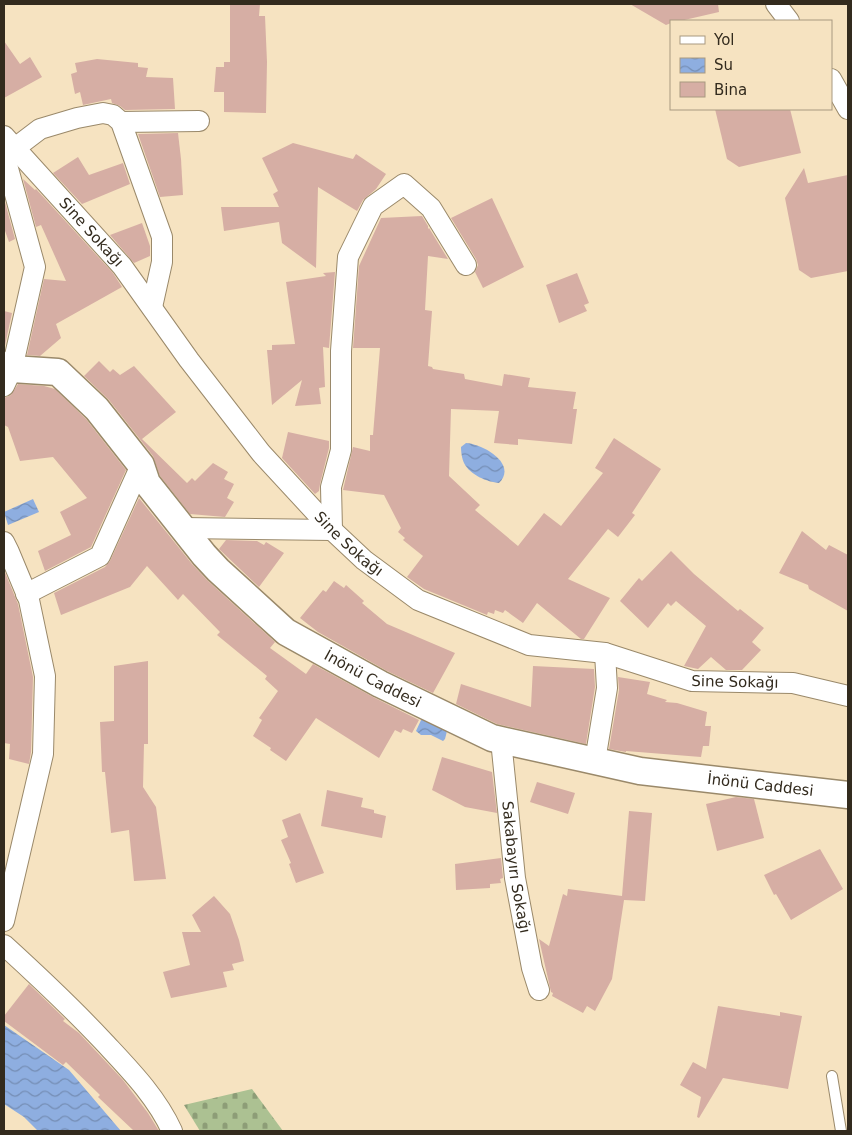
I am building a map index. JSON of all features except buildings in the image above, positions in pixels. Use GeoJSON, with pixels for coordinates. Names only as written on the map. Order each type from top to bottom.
{"type":"FeatureCollection","features":[{"type":"Feature","properties":{"kind":"street"},"geometry":{"type":"LineString","coordinates":[[776,4],[788,20]]}},
{"type":"Feature","properties":{"kind":"street"},"geometry":{"type":"LineString","coordinates":[[832,81],[848,109]]}},
{"type":"Feature","properties":{"kind":"street"},"geometry":{"type":"LineString","coordinates":[[7,373],[36,267],[7,146],[40,129],[77,118],[103,113],[113,115],[121,122],[162,236],[162,262],[152,307]]}},
{"type":"Feature","properties":{"kind":"street"},"geometry":{"type":"LineString","coordinates":[[121,122],[199,121]]}},
{"type":"Feature","properties":{"kind":"street","name":"Sine Sokağı"},"geometry":{"type":"LineString","coordinates":[[7,146],[122,266],[189,360],[261,453],[332,530],[364,560],[418,600],[528,645],[605,653],[692,681],[793,683],[848,696]]}},
{"type":"Feature","properties":{"kind":"street"},"geometry":{"type":"LineString","coordinates":[[183,528],[332,530],[331,487],[341,450],[341,351],[348,257],[372,206],[404,184],[431,208],[466,265]]}},
{"type":"Feature","properties":{"kind":"street","name":"İnönü Caddesi"},"geometry":{"type":"LineString","coordinates":[[7,373],[58,372],[98,409],[141,465],[147,484],[218,570],[286,632],[380,684],[492,738],[640,770],[848,795]]}},
{"type":"Feature","properties":{"kind":"street"},"geometry":{"type":"LineString","coordinates":[[26,594],[100,556],[141,465]]}},
{"type":"Feature","properties":{"kind":"street"},"geometry":{"type":"LineString","coordinates":[[4,542],[10,552],[26,594],[45,676],[43,754],[4,921]]}},
{"type":"Feature","properties":{"kind":"street"},"geometry":{"type":"LineString","coordinates":[[595,761],[607,688],[605,653]]}},
{"type":"Feature","properties":{"kind":"street","name":"Sakabayırı Sokağı"},"geometry":{"type":"LineString","coordinates":[[501,740],[515,878],[532,968],[539,990]]}},
{"type":"Feature","properties":{"kind":"street"},"geometry":{"type":"LineString","coordinates":[[4,945],[66,1002],[130,1069],[155,1098],[172,1131]]}},
{"type":"Feature","properties":{"kind":"lane"},"geometry":{"type":"LineString","coordinates":[[832,1076],[841,1131]]}},
{"type":"Feature","properties":{"kind":"green space"},"geometry":{"type":"Polygon","coordinates":[[[252,1089],[283,1131],[200,1131],[184,1105],[252,1089]]]}},
{"type":"Feature","properties":{"kind":"water"},"geometry":{"type":"Polygon","coordinates":[[[466,443],[489,451],[501,462],[504,476],[499,483],[479,477],[470,471],[464,463],[461,449],[466,443]]]}},
{"type":"Feature","properties":{"kind":"water"},"geometry":{"type":"Polygon","coordinates":[[[33,499],[39,512],[8,525],[4,512],[33,499]]]}},
{"type":"Feature","properties":{"kind":"water"},"geometry":{"type":"Polygon","coordinates":[[[422,718],[448,727],[443,741],[431,735],[421,735],[416,731],[422,718]]]}},
{"type":"Feature","properties":{"kind":"water"},"geometry":{"type":"Polygon","coordinates":[[[4,1025],[69,1070],[121,1131],[38,1131],[24,1117],[4,1104],[4,1025]]]}}]}
